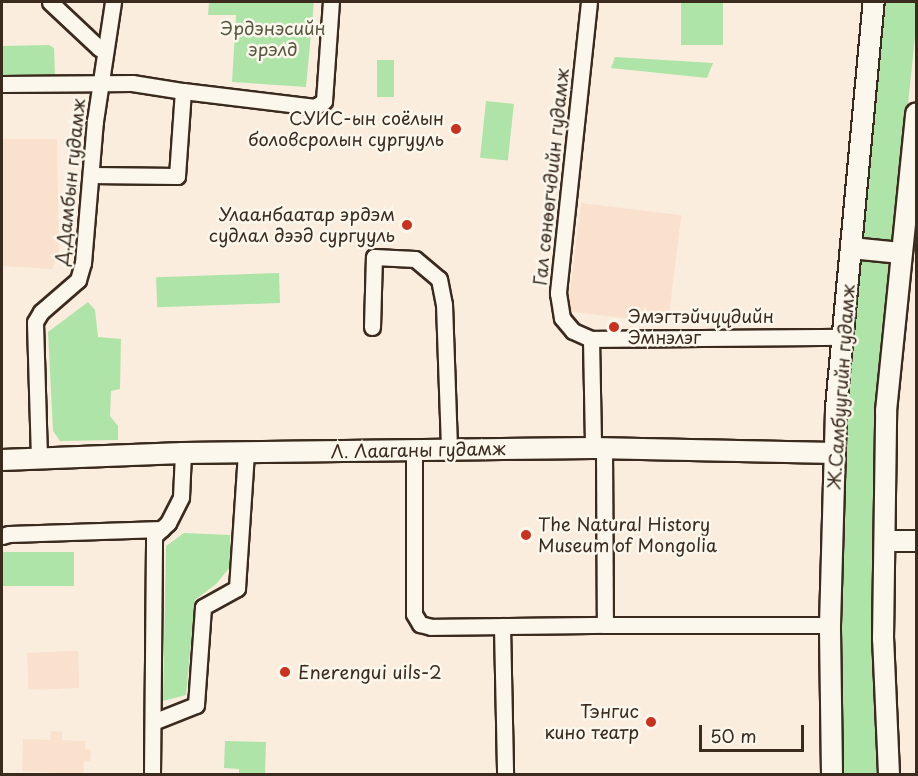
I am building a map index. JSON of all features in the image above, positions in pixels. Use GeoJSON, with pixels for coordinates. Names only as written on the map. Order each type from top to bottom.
{"type":"FeatureCollection","features":[{"type":"Feature","properties":{"kind":"main road","name":"Ж.Самбуугийн гудамж"},"geometry":{"type":"LineString","coordinates":[[832,774],[830,625],[835,453],[842,337],[874,2]]}},
{"type":"Feature","properties":{"kind":"main road"},"geometry":{"type":"LineString","coordinates":[[889,774],[883,639],[886,411],[916,114]]}},
{"type":"Feature","properties":{"kind":"main road"},"geometry":{"type":"LineString","coordinates":[[851,248],[901,253]]}},
{"type":"Feature","properties":{"kind":"main road","name":"Л. Лааганы гудамж"},"geometry":{"type":"LineString","coordinates":[[2,460],[183,453],[599,448],[835,453]]}},
{"type":"Feature","properties":{"kind":"main road"},"geometry":{"type":"LineString","coordinates":[[885,541],[916,541]]}},
{"type":"Feature","properties":{"kind":"street"},"geometry":{"type":"LineString","coordinates":[[50,2],[105,51]]}},
{"type":"Feature","properties":{"kind":"street","name":"Д.Дамбын гудамж"},"geometry":{"type":"LineString","coordinates":[[39,458],[35,322],[41,312],[78,280],[83,263],[101,84],[113,2]]}},
{"type":"Feature","properties":{"kind":"street"},"geometry":{"type":"LineString","coordinates":[[2,84],[132,83],[315,107],[324,101],[331,2]]}},
{"type":"Feature","properties":{"kind":"street","name":"Гал сөнөөгчдийн гудамж"},"geometry":{"type":"LineString","coordinates":[[589,2],[558,293],[562,318],[573,331],[591,339]]}},
{"type":"Feature","properties":{"kind":"street"},"geometry":{"type":"LineString","coordinates":[[91,175],[177,176],[183,91]]}},
{"type":"Feature","properties":{"kind":"street"},"geometry":{"type":"LineString","coordinates":[[372,327],[374,257],[415,259],[439,279],[444,304],[449,450]]}},
{"type":"Feature","properties":{"kind":"street"},"geometry":{"type":"LineString","coordinates":[[605,625],[599,448],[591,339],[842,337]]}},
{"type":"Feature","properties":{"kind":"street"},"geometry":{"type":"LineString","coordinates":[[414,451],[417,620],[420,624],[431,627],[830,625]]}},
{"type":"Feature","properties":{"kind":"street"},"geometry":{"type":"LineString","coordinates":[[153,722],[196,705],[203,607],[237,588],[246,452]]}},
{"type":"Feature","properties":{"kind":"street"},"geometry":{"type":"LineString","coordinates":[[153,774],[154,537],[172,517],[181,497],[183,453]]}},
{"type":"Feature","properties":{"kind":"street"},"geometry":{"type":"LineString","coordinates":[[2,536],[162,529]]}},
{"type":"Feature","properties":{"kind":"street"},"geometry":{"type":"LineString","coordinates":[[502,626],[505,774]]}},
{"type":"Feature","properties":{"kind":"shaded area"},"geometry":{"type":"Polygon","coordinates":[[[2,139],[57,139],[59,254],[52,269],[2,266],[2,139]]]}},
{"type":"Feature","properties":{"kind":"shaded area"},"geometry":{"type":"Polygon","coordinates":[[[581,203],[681,215],[668,323],[568,311],[581,203]]]}},
{"type":"Feature","properties":{"kind":"shaded area"},"geometry":{"type":"Polygon","coordinates":[[[78,651],[79,688],[28,690],[27,653],[78,651]]]}},
{"type":"Feature","properties":{"kind":"shaded area"},"geometry":{"type":"Polygon","coordinates":[[[51,731],[62,732],[62,740],[85,741],[85,749],[91,750],[90,761],[84,762],[83,774],[22,771],[23,739],[50,740],[51,731]]]}},
{"type":"Feature","properties":{"kind":"green space","name":"Эрдэнэсийн эрэлд"},"geometry":{"type":"Polygon","coordinates":[[[209,2],[314,2],[306,87],[232,82],[236,15],[208,15],[209,2]]]}},
{"type":"Feature","properties":{"kind":"green space"},"geometry":{"type":"Polygon","coordinates":[[[681,2],[723,2],[723,45],[681,45],[681,2]]]}},
{"type":"Feature","properties":{"kind":"green space"},"geometry":{"type":"Polygon","coordinates":[[[883,2],[916,2],[916,27],[895,230],[879,774],[841,774],[839,668],[845,416],[883,2]]]}},
{"type":"Feature","properties":{"kind":"green space"},"geometry":{"type":"Polygon","coordinates":[[[49,45],[54,48],[55,77],[2,79],[2,46],[49,45]]]}},
{"type":"Feature","properties":{"kind":"green space"},"geometry":{"type":"Polygon","coordinates":[[[615,57],[713,63],[707,78],[611,68],[615,57]]]}},
{"type":"Feature","properties":{"kind":"green space"},"geometry":{"type":"Polygon","coordinates":[[[377,60],[394,60],[394,97],[377,97],[377,60]]]}},
{"type":"Feature","properties":{"kind":"green space"},"geometry":{"type":"Polygon","coordinates":[[[486,101],[514,104],[508,161],[480,158],[486,101]]]}},
{"type":"Feature","properties":{"kind":"green space"},"geometry":{"type":"Polygon","coordinates":[[[279,273],[280,303],[157,307],[156,277],[279,273]]]}},
{"type":"Feature","properties":{"kind":"green space"},"geometry":{"type":"Polygon","coordinates":[[[88,302],[95,310],[98,337],[121,339],[120,389],[111,391],[110,416],[118,426],[118,440],[60,441],[53,431],[48,332],[88,302]]]}},
{"type":"Feature","properties":{"kind":"green space"},"geometry":{"type":"Polygon","coordinates":[[[184,533],[230,535],[231,566],[216,584],[195,600],[186,695],[163,701],[166,546],[184,533]]]}},
{"type":"Feature","properties":{"kind":"green space"},"geometry":{"type":"Polygon","coordinates":[[[2,552],[74,552],[74,586],[2,586],[2,552]]]}},
{"type":"Feature","properties":{"kind":"green space"},"geometry":{"type":"Polygon","coordinates":[[[225,741],[266,742],[265,774],[239,774],[239,769],[224,768],[225,741]]]}},
{"type":"Feature","properties":{"kind":"place","name":"СУИС-ын соёлын боловсролын сургууль"},"geometry":{"type":"Point","coordinates":[456,129]}},
{"type":"Feature","properties":{"kind":"place","name":"Улаанбаатар эрдэм судлал дээд сургууль"},"geometry":{"type":"Point","coordinates":[407,225]}},
{"type":"Feature","properties":{"kind":"place","name":"Эмэгтэйчүүдийн Эмнэлэг"},"geometry":{"type":"Point","coordinates":[614,327]}},
{"type":"Feature","properties":{"kind":"place","name":"The Natural History Museum of Mongolia"},"geometry":{"type":"Point","coordinates":[526,535]}},
{"type":"Feature","properties":{"kind":"place","name":"Enerengui uils-2"},"geometry":{"type":"Point","coordinates":[285,672]}},
{"type":"Feature","properties":{"kind":"place","name":"Тэнгис кино театр"},"geometry":{"type":"Point","coordinates":[651,722]}}]}
